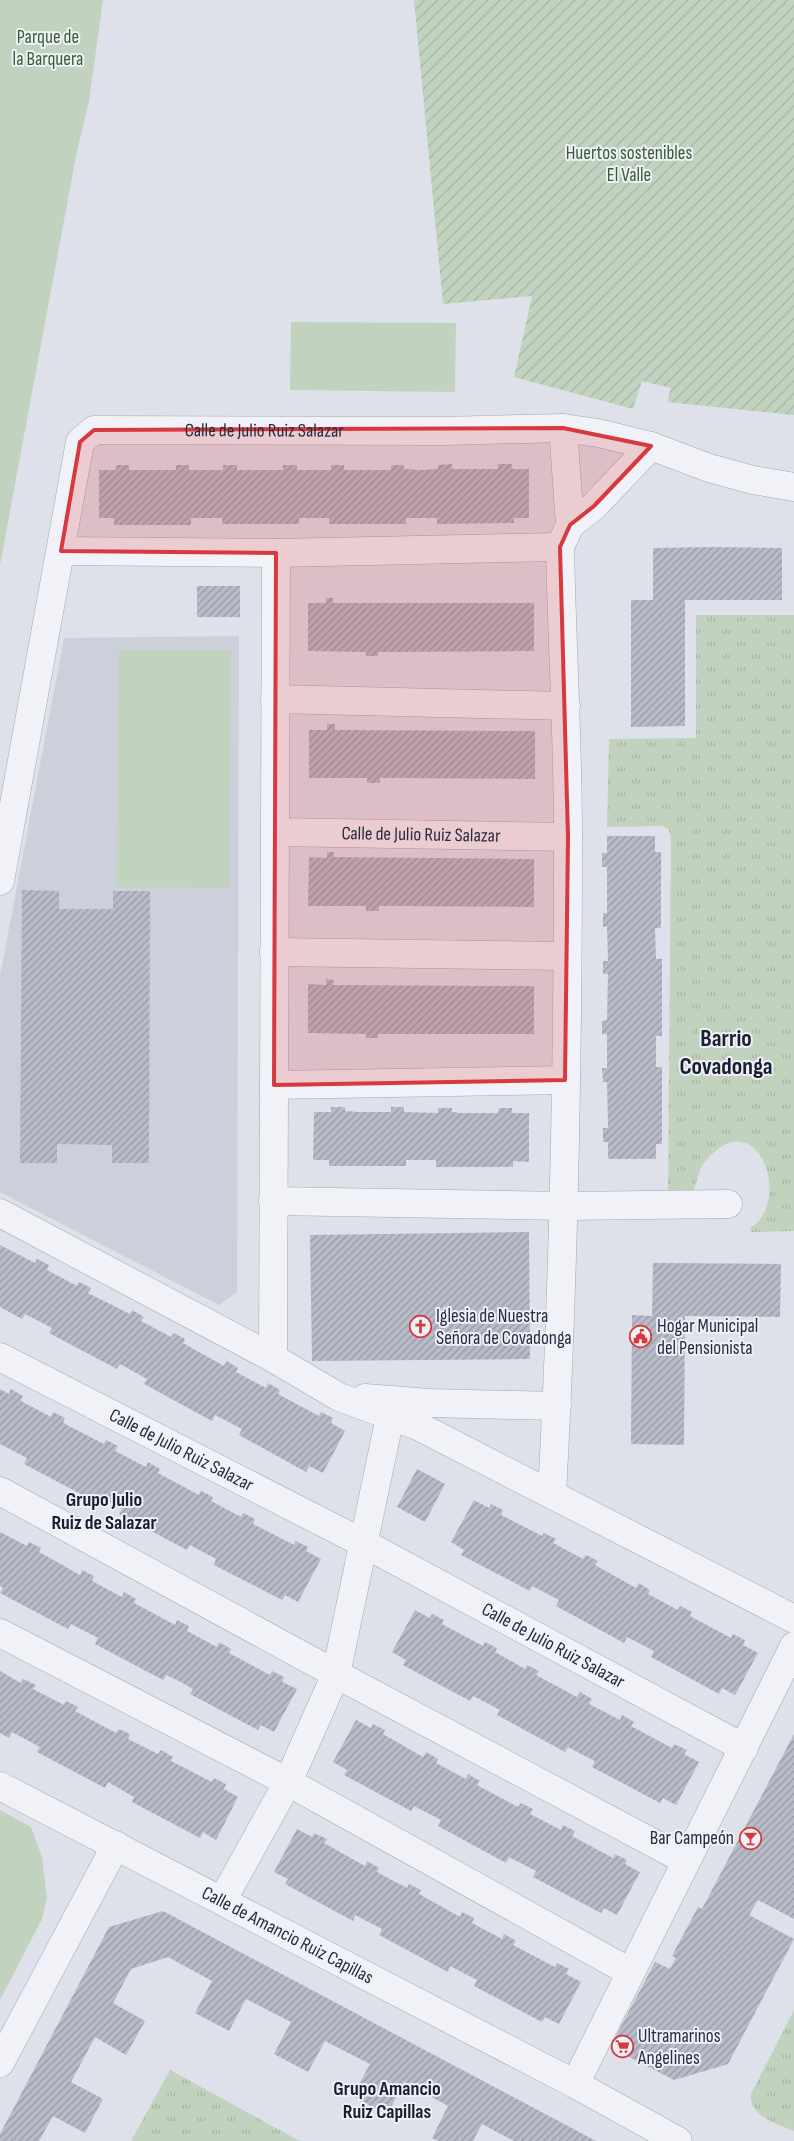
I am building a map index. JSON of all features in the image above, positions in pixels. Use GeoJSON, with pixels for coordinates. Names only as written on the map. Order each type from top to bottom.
{"type":"FeatureCollection","features":[{"type":"Feature","properties":{"kind":"street","name":"Calle de Julio Ruiz Salazar"},"geometry":{"type":"LineString","coordinates":[[0,881],[80,442],[94,430],[443,431],[563,428],[598,433],[651,446],[709,468],[753,480],[794,486]]}},
{"type":"Feature","properties":{"kind":"street"},"geometry":{"type":"LineString","coordinates":[[552,1494],[564,1206],[567,956],[568,837],[563,428]]}},
{"type":"Feature","properties":{"kind":"street"},"geometry":{"type":"LineString","coordinates":[[61,551],[276,552],[565,536],[651,446]]}},
{"type":"Feature","properties":{"kind":"street"},"geometry":{"type":"LineString","coordinates":[[273,1358],[276,552]]}},
{"type":"Feature","properties":{"kind":"street"},"geometry":{"type":"LineString","coordinates":[[275,699],[566,706]]}},
{"type":"Feature","properties":{"kind":"street","name":"Calle de Julio Ruiz Salazar"},"geometry":{"type":"LineString","coordinates":[[274,832],[568,837]]}},
{"type":"Feature","properties":{"kind":"street"},"geometry":{"type":"LineString","coordinates":[[274,952],[567,956]]}},
{"type":"Feature","properties":{"kind":"street"},"geometry":{"type":"LineString","coordinates":[[274,1086],[565,1080]]}},
{"type":"Feature","properties":{"kind":"street"},"geometry":{"type":"LineString","coordinates":[[273,1201],[564,1206],[728,1204]]}},
{"type":"Feature","properties":{"kind":"street"},"geometry":{"type":"LineString","coordinates":[[0,1213],[273,1358],[339,1396],[390,1417],[418,1426],[794,1619]]}},
{"type":"Feature","properties":{"kind":"street","name":"Calle de Julio Ruiz Salazar"},"geometry":{"type":"LineString","coordinates":[[0,1356],[363,1543],[744,1748]]}},
{"type":"Feature","properties":{"kind":"street"},"geometry":{"type":"LineString","coordinates":[[339,1396],[429,1403],[557,1406]]}},
{"type":"Feature","properties":{"kind":"street"},"geometry":{"type":"LineString","coordinates":[[223,1899],[288,1782],[336,1674],[390,1417]]}},
{"type":"Feature","properties":{"kind":"street"},"geometry":{"type":"LineString","coordinates":[[0,1491],[336,1674],[685,1860]]}},
{"type":"Feature","properties":{"kind":"street"},"geometry":{"type":"LineString","coordinates":[[0,1633],[288,1782],[630,1972]]}},
{"type":"Feature","properties":{"kind":"street"},"geometry":{"type":"LineString","coordinates":[[575,2084],[685,1860],[744,1748],[794,1646]]}},
{"type":"Feature","properties":{"kind":"street"},"geometry":{"type":"LineString","coordinates":[[0,1786],[116,1845],[0,2063]]}},
{"type":"Feature","properties":{"kind":"street","name":"Calle de Amancio Ruiz Capillas"},"geometry":{"type":"LineString","coordinates":[[116,1845],[223,1899],[575,2084],[678,2141]]}},
{"type":"Feature","properties":{"kind":"highlighted area"},"geometry":{"type":"Polygon","coordinates":[[[563,428],[651,446],[594,506],[570,525],[560,547],[568,837],[565,1080],[274,1085],[276,553],[61,551],[80,442],[94,430],[563,428]]]}},
{"type":"Feature","properties":{"kind":"shaded area"},"geometry":{"type":"Polygon","coordinates":[[[239,636],[237,1292],[219,1305],[0,1192],[0,976],[64,638],[239,636]]]}},
{"type":"Feature","properties":{"kind":"green space","name":"Parque de la Barquera"},"geometry":{"type":"Polygon","coordinates":[[[0,0],[103,0],[89,101],[76,156],[0,565],[0,0]]]}},
{"type":"Feature","properties":{"kind":"green space","name":"Huertos sostenibles El Valle"},"geometry":{"type":"Polygon","coordinates":[[[414,0],[794,0],[794,415],[667,402],[671,388],[642,381],[633,409],[514,377],[532,296],[443,304],[414,0]]]}},
{"type":"Feature","properties":{"kind":"green space"},"geometry":{"type":"Polygon","coordinates":[[[291,322],[456,323],[455,392],[290,390],[291,322]]]}},
{"type":"Feature","properties":{"kind":"green space"},"geometry":{"type":"Polygon","coordinates":[[[696,615],[794,615],[794,1231],[751,1232],[750,1228],[763,1215],[769,1198],[769,1179],[763,1161],[753,1148],[740,1142],[723,1146],[704,1163],[700,1169],[693,1191],[668,1198],[671,836],[668,829],[663,826],[607,827],[609,739],[696,738],[696,615]]]}},
{"type":"Feature","properties":{"kind":"green space"},"geometry":{"type":"Polygon","coordinates":[[[119,650],[231,650],[229,888],[116,887],[119,650]]]}},
{"type":"Feature","properties":{"kind":"green space"},"geometry":{"type":"Polygon","coordinates":[[[0,1810],[31,1827],[42,1857],[47,1898],[42,1919],[0,2000],[0,1810]]]}},
{"type":"Feature","properties":{"kind":"green space"},"geometry":{"type":"Polygon","coordinates":[[[794,2010],[794,2131],[765,2118],[759,2113],[751,2101],[751,2094],[794,2010]]]}},
{"type":"Feature","properties":{"kind":"green space"},"geometry":{"type":"Polygon","coordinates":[[[170,2070],[300,2141],[131,2141],[170,2070]]]}},
{"type":"Feature","properties":{"kind":"building"},"geometry":{"type":"Polygon","coordinates":[[[452,464],[452,469],[498,469],[498,464],[512,464],[512,469],[529,469],[529,518],[514,518],[514,523],[437,524],[437,518],[406,518],[406,524],[329,524],[329,518],[299,518],[299,524],[222,524],[222,518],[191,518],[191,525],[114,525],[114,518],[99,518],[99,470],[116,470],[116,465],[129,465],[129,470],[176,470],[176,465],[189,465],[189,470],[223,470],[223,465],[237,465],[237,470],[283,470],[283,465],[297,465],[297,470],[331,470],[331,465],[344,465],[344,470],[391,470],[391,465],[404,465],[404,469],[422,470],[438,469],[438,465],[452,464]]]}},
{"type":"Feature","properties":{"kind":"building"},"geometry":{"type":"Polygon","coordinates":[[[653,548],[782,548],[782,600],[685,600],[685,726],[631,727],[631,600],[653,600],[653,548]]]}},
{"type":"Feature","properties":{"kind":"building"},"geometry":{"type":"Polygon","coordinates":[[[197,586],[240,586],[240,617],[197,617],[197,586]]]}},
{"type":"Feature","properties":{"kind":"building"},"geometry":{"type":"Polygon","coordinates":[[[326,598],[333,598],[333,603],[534,603],[534,651],[378,652],[378,656],[366,656],[366,652],[308,651],[308,603],[326,603],[326,598]]]}},
{"type":"Feature","properties":{"kind":"building"},"geometry":{"type":"Polygon","coordinates":[[[327,724],[335,724],[335,730],[535,731],[535,779],[380,778],[380,783],[367,783],[367,778],[309,778],[309,730],[327,730],[327,724]]]}},
{"type":"Feature","properties":{"kind":"building"},"geometry":{"type":"Polygon","coordinates":[[[607,836],[655,836],[655,852],[661,852],[661,928],[655,928],[656,959],[662,959],[662,1036],[656,1036],[656,1067],[662,1067],[662,1144],[656,1144],[656,1159],[608,1159],[608,1142],[603,1142],[603,1128],[608,1128],[607,1082],[603,1082],[602,1068],[607,1068],[607,1034],[602,1034],[602,1021],[607,1020],[608,974],[603,974],[603,961],[608,961],[607,926],[603,927],[603,913],[607,913],[607,867],[602,867],[602,853],[607,853],[607,836]]]}},
{"type":"Feature","properties":{"kind":"building"},"geometry":{"type":"Polygon","coordinates":[[[327,852],[334,852],[334,857],[534,859],[534,907],[379,906],[379,911],[366,911],[366,906],[308,906],[309,857],[327,858],[327,852]]]}},
{"type":"Feature","properties":{"kind":"building"},"geometry":{"type":"Polygon","coordinates":[[[22,890],[59,891],[59,909],[113,909],[113,891],[150,891],[149,1163],[112,1163],[112,1145],[57,1144],[57,1163],[20,1163],[22,890]]]}},
{"type":"Feature","properties":{"kind":"building"},"geometry":{"type":"Polygon","coordinates":[[[326,979],[334,980],[333,985],[534,986],[534,1034],[378,1034],[378,1038],[366,1038],[366,1034],[308,1033],[308,984],[326,985],[326,979]]]}},
{"type":"Feature","properties":{"kind":"building"},"geometry":{"type":"Polygon","coordinates":[[[331,1107],[345,1107],[345,1111],[391,1112],[391,1107],[404,1107],[404,1112],[438,1113],[438,1108],[452,1108],[452,1112],[460,1113],[498,1113],[499,1108],[512,1108],[512,1113],[529,1113],[529,1162],[513,1161],[513,1167],[436,1167],[436,1160],[406,1160],[406,1166],[329,1166],[329,1160],[313,1160],[314,1112],[331,1112],[331,1107]]]}},
{"type":"Feature","properties":{"kind":"building","name":"Iglesia de Nuestra Señora de Covadonga"},"geometry":{"type":"Polygon","coordinates":[[[529,1232],[530,1359],[312,1361],[310,1235],[529,1232]]]}},
{"type":"Feature","properties":{"kind":"building"},"geometry":{"type":"Polygon","coordinates":[[[0,1245],[35,1263],[37,1259],[49,1265],[47,1270],[77,1286],[79,1282],[91,1288],[88,1293],[130,1314],[132,1310],[144,1317],[141,1321],[171,1337],[174,1333],[185,1339],[183,1343],[224,1366],[227,1361],[238,1368],[236,1372],[266,1388],[268,1383],[280,1390],[278,1394],[319,1416],[321,1412],[333,1418],[331,1423],[345,1431],[323,1473],[309,1466],[306,1472],[239,1435],[242,1429],[215,1415],[212,1421],[144,1384],[147,1379],[120,1364],[117,1369],[49,1333],[52,1328],[25,1314],[22,1319],[0,1307],[0,1245]]]}},
{"type":"Feature","properties":{"kind":"building"},"geometry":{"type":"Polygon","coordinates":[[[653,1263],[781,1264],[780,1317],[685,1316],[684,1445],[631,1444],[632,1315],[652,1316],[653,1263]]]}},
{"type":"Feature","properties":{"kind":"building"},"geometry":{"type":"Polygon","coordinates":[[[0,1389],[9,1394],[11,1389],[23,1396],[21,1401],[51,1417],[53,1412],[65,1418],[63,1423],[104,1444],[106,1440],[118,1446],[115,1451],[146,1467],[148,1462],[160,1469],[158,1473],[199,1495],[201,1491],[213,1497],[211,1501],[241,1517],[243,1513],[255,1519],[253,1524],[294,1545],[296,1541],[308,1547],[306,1551],[321,1559],[298,1602],[285,1595],[282,1600],[214,1565],[216,1559],[190,1545],[187,1550],[119,1514],[122,1509],[95,1494],[92,1500],[24,1464],[27,1458],[0,1444],[0,1389]]]}},
{"type":"Feature","properties":{"kind":"building"},"geometry":{"type":"Polygon","coordinates":[[[417,1469],[445,1484],[425,1522],[397,1507],[417,1469]]]}},
{"type":"Feature","properties":{"kind":"building"},"geometry":{"type":"Polygon","coordinates":[[[474,1500],[489,1508],[491,1504],[503,1510],[501,1515],[542,1536],[544,1533],[556,1539],[553,1543],[583,1559],[586,1555],[598,1561],[595,1565],[636,1588],[639,1583],[650,1590],[648,1594],[678,1610],[680,1606],[692,1612],[690,1616],[731,1638],[733,1634],[745,1640],[743,1645],[758,1653],[735,1695],[722,1688],[719,1694],[651,1657],[654,1651],[627,1637],[624,1643],[556,1606],[559,1600],[532,1586],[530,1591],[461,1555],[464,1550],[451,1542],[474,1500]]]}},
{"type":"Feature","properties":{"kind":"building"},"geometry":{"type":"Polygon","coordinates":[[[0,1532],[27,1546],[29,1542],[41,1548],[39,1552],[80,1575],[82,1570],[94,1576],[92,1581],[122,1597],[124,1592],[136,1599],[134,1603],[175,1625],[177,1620],[189,1626],[187,1631],[217,1647],[219,1642],[231,1649],[229,1653],[270,1675],[272,1671],[284,1677],[282,1682],[297,1689],[274,1732],[261,1725],[258,1730],[190,1694],[193,1689],[179,1681],[166,1675],[163,1680],[95,1644],[98,1638],[71,1624],[68,1629],[0,1593],[3,1588],[0,1586],[0,1532]]]}},
{"type":"Feature","properties":{"kind":"building"},"geometry":{"type":"Polygon","coordinates":[[[415,1610],[430,1618],[432,1614],[444,1620],[442,1624],[483,1646],[485,1642],[497,1648],[495,1652],[525,1669],[527,1665],[539,1671],[536,1675],[577,1697],[580,1692],[592,1699],[589,1704],[620,1720],[622,1715],[634,1722],[631,1726],[672,1748],[674,1744],[687,1750],[684,1754],[699,1762],[676,1805],[663,1798],[660,1803],[592,1767],[595,1761],[568,1747],[565,1752],[497,1715],[500,1710],[487,1703],[473,1696],[470,1701],[403,1665],[406,1660],[392,1652],[415,1610]]]}},
{"type":"Feature","properties":{"kind":"building"},"geometry":{"type":"Polygon","coordinates":[[[0,1671],[21,1683],[23,1679],[36,1685],[33,1689],[64,1705],[66,1701],[78,1707],[75,1711],[116,1733],[119,1729],[130,1734],[128,1739],[158,1754],[161,1750],[173,1757],[171,1761],[212,1782],[214,1778],[226,1784],[224,1789],[238,1797],[216,1840],[203,1832],[200,1838],[132,1802],[134,1797],[108,1782],[105,1788],[37,1752],[40,1747],[12,1732],[9,1738],[0,1733],[0,1671]]]}},
{"type":"Feature","properties":{"kind":"building"},"geometry":{"type":"Polygon","coordinates":[[[356,1720],[371,1728],[373,1724],[385,1730],[383,1734],[423,1757],[426,1752],[438,1759],[436,1763],[466,1779],[468,1774],[480,1781],[477,1785],[518,1807],[521,1803],[533,1809],[530,1814],[561,1830],[563,1825],[575,1831],[572,1836],[613,1858],[615,1854],[627,1860],[625,1864],[640,1872],[617,1915],[604,1908],[601,1913],[533,1877],[536,1871],[509,1857],[506,1863],[438,1826],[441,1820],[414,1806],[411,1811],[344,1775],[347,1770],[333,1762],[356,1720]]]}},
{"type":"Feature","properties":{"kind":"building"},"geometry":{"type":"Polygon","coordinates":[[[794,1734],[794,1919],[758,1900],[749,1915],[794,1939],[728,2064],[674,2080],[610,2047],[655,1962],[670,1969],[676,1958],[672,1956],[698,1907],[702,1909],[794,1734]]]}},
{"type":"Feature","properties":{"kind":"building"},"geometry":{"type":"Polygon","coordinates":[[[297,1829],[312,1837],[314,1833],[327,1839],[324,1843],[365,1866],[367,1861],[379,1868],[377,1872],[407,1888],[409,1884],[421,1890],[419,1894],[460,1917],[462,1912],[474,1918],[472,1923],[502,1939],[504,1934],[516,1941],[513,1945],[555,1967],[557,1963],[569,1969],[566,1974],[581,1982],[559,2024],[545,2017],[542,2022],[474,1986],[477,1980],[450,1966],[448,1972],[379,1935],[382,1929],[355,1915],[353,1921],[285,1884],[288,1879],[274,1872],[297,1829]]]}},
{"type":"Feature","properties":{"kind":"building"},"geometry":{"type":"Polygon","coordinates":[[[163,1911],[596,2141],[514,2141],[482,2124],[473,2141],[438,2141],[432,2138],[448,2106],[404,2082],[387,2115],[353,2096],[370,2064],[325,2041],[308,2072],[274,2054],[291,2022],[246,1999],[229,2031],[195,2013],[212,1981],[168,1957],[131,1969],[113,2003],[145,2021],[126,2055],[95,2037],[71,2082],[103,2099],[85,2133],[53,2116],[39,2141],[0,2141],[0,2134],[109,1927],[163,1911]]]}},
{"type":"Feature","properties":{"kind":"place","name":"Iglesia de Nuestra Señora de Covadonga"},"geometry":{"type":"Point","coordinates":[420,1327]}},
{"type":"Feature","properties":{"kind":"place","name":"Hogar Municipal del Pensionista"},"geometry":{"type":"Point","coordinates":[641,1337]}},
{"type":"Feature","properties":{"kind":"place","name":"Bar Campeón"},"geometry":{"type":"Point","coordinates":[750,1838]}},
{"type":"Feature","properties":{"kind":"place","name":"Ultramarinos Angelines"},"geometry":{"type":"Point","coordinates":[622,2047]}},
{"type":"Feature","properties":{"kind":"district","name":"Barrio Covadonga"},"geometry":{"type":"Point","coordinates":[726,1052]}},
{"type":"Feature","properties":{"kind":"district","name":"Grupo Julio Ruiz de Salazar"},"geometry":{"type":"Point","coordinates":[104,1512]}},
{"type":"Feature","properties":{"kind":"district","name":"Grupo Amancio Ruiz Capillas"},"geometry":{"type":"Point","coordinates":[387,2100]}}]}
